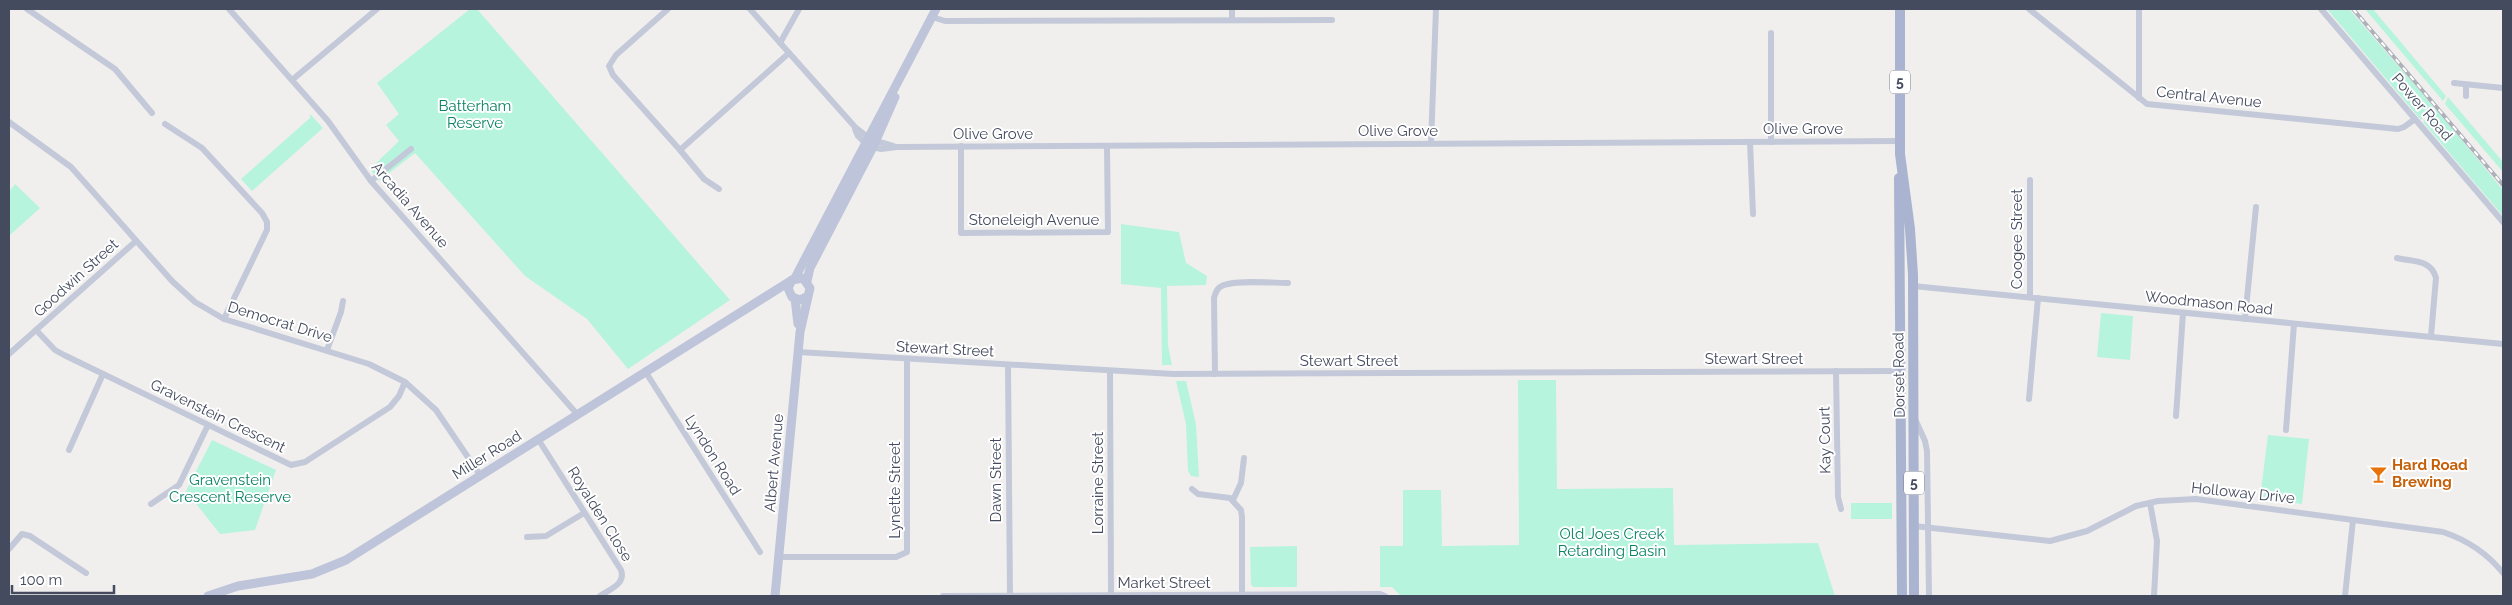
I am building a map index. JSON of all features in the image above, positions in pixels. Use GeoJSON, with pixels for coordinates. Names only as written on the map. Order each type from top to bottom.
{"type":"FeatureCollection","features":[{"type":"Feature","properties":{"kind":"main road","name":"Dorset Road"},"geometry":{"type":"LineString","coordinates":[[1900,9],[1900,154],[1898,198],[1901,286],[1902,596]]}},
{"type":"Feature","properties":{"kind":"main road"},"geometry":{"type":"LineString","coordinates":[[871,143],[788,288],[792,297],[806,297],[810,288],[807,281],[810,268],[871,143],[902,78],[934,13]]}},
{"type":"Feature","properties":{"kind":"main road","name":"Dorset Road"},"geometry":{"type":"LineString","coordinates":[[1900,154],[1910,229],[1913,286],[1914,596]]}},
{"type":"Feature","properties":{"kind":"main road"},"geometry":{"type":"LineString","coordinates":[[793,279],[807,281]]}},
{"type":"Feature","properties":{"kind":"main road","name":"Miller Road"},"geometry":{"type":"LineString","coordinates":[[208,596],[238,586],[312,574],[346,560],[793,279]]}},
{"type":"Feature","properties":{"kind":"main road"},"geometry":{"type":"LineString","coordinates":[[1901,286],[1913,286]]}},
{"type":"Feature","properties":{"kind":"main road","name":"Miller Road"},"geometry":{"type":"LineString","coordinates":[[764,296],[792,297]]}},
{"type":"Feature","properties":{"kind":"main road","name":"Albert Avenue"},"geometry":{"type":"LineString","coordinates":[[792,297],[800,332]]}},
{"type":"Feature","properties":{"kind":"main road","name":"Albert Avenue"},"geometry":{"type":"LineString","coordinates":[[775,596],[800,332],[806,297]]}},
{"type":"Feature","properties":{"kind":"main road"},"geometry":{"type":"LineString","coordinates":[[1901,371],[1913,370]]}},
{"type":"Feature","properties":{"kind":"street","name":"Arcadia Avenue"},"geometry":{"type":"LineString","coordinates":[[229,9],[336,131],[371,181],[577,414]]}},
{"type":"Feature","properties":{"kind":"street"},"geometry":{"type":"LineString","coordinates":[[292,80],[377,9]]}},
{"type":"Feature","properties":{"kind":"street"},"geometry":{"type":"LineString","coordinates":[[668,9],[616,55],[610,66],[613,75],[704,179],[719,189]]}},
{"type":"Feature","properties":{"kind":"street"},"geometry":{"type":"LineString","coordinates":[[750,9],[855,127],[858,136],[871,143]]}},
{"type":"Feature","properties":{"kind":"street"},"geometry":{"type":"LineString","coordinates":[[780,43],[799,9]]}},
{"type":"Feature","properties":{"kind":"street"},"geometry":{"type":"LineString","coordinates":[[1232,9],[1232,19]]}},
{"type":"Feature","properties":{"kind":"street"},"geometry":{"type":"LineString","coordinates":[[1431,144],[1436,9]]}},
{"type":"Feature","properties":{"kind":"street","name":"Central Avenue"},"geometry":{"type":"LineString","coordinates":[[2030,9],[2147,104],[2398,129],[2404,128],[2415,119]]}},
{"type":"Feature","properties":{"kind":"street"},"geometry":{"type":"LineString","coordinates":[[2139,9],[2139,98]]}},
{"type":"Feature","properties":{"kind":"street","name":"Power Road"},"geometry":{"type":"LineString","coordinates":[[2321,9],[2503,222]]}},
{"type":"Feature","properties":{"kind":"street"},"geometry":{"type":"LineString","coordinates":[[31,10],[115,69],[152,112]]}},
{"type":"Feature","properties":{"kind":"street"},"geometry":{"type":"LineString","coordinates":[[934,13],[945,21],[1332,20]]}},
{"type":"Feature","properties":{"kind":"street"},"geometry":{"type":"LineString","coordinates":[[1771,33],[1772,142]]}},
{"type":"Feature","properties":{"kind":"street"},"geometry":{"type":"LineString","coordinates":[[680,150],[789,53]]}},
{"type":"Feature","properties":{"kind":"street"},"geometry":{"type":"LineString","coordinates":[[2454,83],[2503,88]]}},
{"type":"Feature","properties":{"kind":"street"},"geometry":{"type":"LineString","coordinates":[[2466,85],[2466,96]]}},
{"type":"Feature","properties":{"kind":"street","name":"Democrat Drive"},"geometry":{"type":"LineString","coordinates":[[9,122],[71,167],[183,292],[224,319],[380,368],[405,382],[426,400],[445,421],[480,475]]}},
{"type":"Feature","properties":{"kind":"street"},"geometry":{"type":"LineString","coordinates":[[165,124],[193,140],[206,152],[262,212],[267,222],[267,230],[224,319]]}},
{"type":"Feature","properties":{"kind":"street","name":"Olive Grove"},"geometry":{"type":"LineString","coordinates":[[871,143],[897,147],[1900,141]]}},
{"type":"Feature","properties":{"kind":"street"},"geometry":{"type":"LineString","coordinates":[[1750,142],[1753,214]]}},
{"type":"Feature","properties":{"kind":"street","name":"Stoneleigh Avenue"},"geometry":{"type":"LineString","coordinates":[[961,146],[961,233],[1108,232],[1107,146]]}},
{"type":"Feature","properties":{"kind":"street"},"geometry":{"type":"LineString","coordinates":[[371,181],[411,148]]}},
{"type":"Feature","properties":{"kind":"street","name":"Coogee Street"},"geometry":{"type":"LineString","coordinates":[[2030,180],[2030,297]]}},
{"type":"Feature","properties":{"kind":"street"},"geometry":{"type":"LineString","coordinates":[[2245,319],[2256,207]]}},
{"type":"Feature","properties":{"kind":"street","name":"Goodwin Street"},"geometry":{"type":"LineString","coordinates":[[9,354],[136,240]]}},
{"type":"Feature","properties":{"kind":"street"},"geometry":{"type":"LineString","coordinates":[[2397,258],[2428,264],[2434,269],[2436,278],[2431,336]]}},
{"type":"Feature","properties":{"kind":"street"},"geometry":{"type":"LineString","coordinates":[[1215,374],[1214,298],[1220,286],[1230,283],[1288,283]]}},
{"type":"Feature","properties":{"kind":"street","name":"Woodmason Road"},"geometry":{"type":"LineString","coordinates":[[1913,286],[2503,344]]}},
{"type":"Feature","properties":{"kind":"street"},"geometry":{"type":"LineString","coordinates":[[2028,399],[2038,298]]}},
{"type":"Feature","properties":{"kind":"street"},"geometry":{"type":"LineString","coordinates":[[327,350],[341,312],[342,301]]}},
{"type":"Feature","properties":{"kind":"street"},"geometry":{"type":"LineString","coordinates":[[2176,416],[2183,313]]}},
{"type":"Feature","properties":{"kind":"street"},"geometry":{"type":"LineString","coordinates":[[2286,430],[2294,324]]}},
{"type":"Feature","properties":{"kind":"street","name":"Gravenstein Crescent"},"geometry":{"type":"LineString","coordinates":[[36,330],[55,350],[208,426],[296,466],[390,407],[399,396],[405,382]]}},
{"type":"Feature","properties":{"kind":"street","name":"Stewart Street"},"geometry":{"type":"LineString","coordinates":[[798,352],[1110,371],[1215,374],[1901,371]]}},
{"type":"Feature","properties":{"kind":"street","name":"Lynette Street"},"geometry":{"type":"LineString","coordinates":[[779,557],[896,557],[907,552],[907,359]]}},
{"type":"Feature","properties":{"kind":"street","name":"Dawn Street"},"geometry":{"type":"LineString","coordinates":[[1008,365],[1010,596]]}},
{"type":"Feature","properties":{"kind":"street","name":"Lyndon Road"},"geometry":{"type":"LineString","coordinates":[[644,371],[760,552]]}},
{"type":"Feature","properties":{"kind":"street","name":"Lorraine Street"},"geometry":{"type":"LineString","coordinates":[[1110,371],[1110,595]]}},
{"type":"Feature","properties":{"kind":"street","name":"Kay Court"},"geometry":{"type":"LineString","coordinates":[[1836,371],[1838,497],[1840,508]]}},
{"type":"Feature","properties":{"kind":"street"},"geometry":{"type":"LineString","coordinates":[[69,450],[103,374]]}},
{"type":"Feature","properties":{"kind":"street"},"geometry":{"type":"LineString","coordinates":[[1914,418],[1922,434],[1927,451],[1929,596]]}},
{"type":"Feature","properties":{"kind":"street"},"geometry":{"type":"LineString","coordinates":[[151,504],[179,485],[208,426]]}},
{"type":"Feature","properties":{"kind":"street","name":"Royalden Close"},"geometry":{"type":"LineString","coordinates":[[538,439],[623,576],[620,583],[600,596]]}},
{"type":"Feature","properties":{"kind":"street"},"geometry":{"type":"LineString","coordinates":[[1233,500],[1241,483],[1244,458]]}},
{"type":"Feature","properties":{"kind":"street"},"geometry":{"type":"LineString","coordinates":[[1192,490],[1198,494],[1218,495],[1233,500],[1242,517],[1242,595]]}},
{"type":"Feature","properties":{"kind":"street","name":"Holloway Drive"},"geometry":{"type":"LineString","coordinates":[[1914,526],[2026,540],[2050,540],[2087,531],[2126,511],[2150,503],[2196,499],[2431,530],[2454,536],[2487,555],[2503,573]]}},
{"type":"Feature","properties":{"kind":"street"},"geometry":{"type":"LineString","coordinates":[[2150,503],[2157,540],[2154,596]]}},
{"type":"Feature","properties":{"kind":"street"},"geometry":{"type":"LineString","coordinates":[[527,537],[546,536],[584,512]]}},
{"type":"Feature","properties":{"kind":"street"},"geometry":{"type":"LineString","coordinates":[[2345,596],[2353,520]]}},
{"type":"Feature","properties":{"kind":"street"},"geometry":{"type":"LineString","coordinates":[[9,549],[22,534],[30,536],[86,573]]}},
{"type":"Feature","properties":{"kind":"street","name":"Market Street"},"geometry":{"type":"LineString","coordinates":[[943,596],[1284,596],[1380,594],[1385,596]]}},
{"type":"Feature","properties":{"kind":"green space","name":"Batterham Reserve"},"geometry":{"type":"Polygon","coordinates":[[[470,9],[477,9],[730,300],[628,369],[587,319],[525,276],[415,153],[379,181],[370,169],[399,141],[386,125],[399,114],[377,83],[470,9]]]}},
{"type":"Feature","properties":{"kind":"green space"},"geometry":{"type":"Polygon","coordinates":[[[2327,9],[2349,9],[2433,106],[2421,120],[2327,9]]]}},
{"type":"Feature","properties":{"kind":"green space"},"geometry":{"type":"Polygon","coordinates":[[[2365,9],[2373,9],[2446,96],[2443,101],[2365,9]]]}},
{"type":"Feature","properties":{"kind":"green space"},"geometry":{"type":"Polygon","coordinates":[[[2448,97],[2503,162],[2503,172],[2445,104],[2448,97]]]}},
{"type":"Feature","properties":{"kind":"green space"},"geometry":{"type":"Polygon","coordinates":[[[2436,109],[2503,190],[2503,216],[2423,122],[2436,109]]]}},
{"type":"Feature","properties":{"kind":"green space"},"geometry":{"type":"Polygon","coordinates":[[[310,114],[323,128],[252,191],[241,179],[310,118],[310,114]]]}},
{"type":"Feature","properties":{"kind":"green space"},"geometry":{"type":"Polygon","coordinates":[[[15,184],[40,208],[9,236],[9,192],[15,184]]]}},
{"type":"Feature","properties":{"kind":"green space"},"geometry":{"type":"Polygon","coordinates":[[[1121,224],[1179,232],[1186,263],[1207,276],[1206,285],[1167,286],[1168,345],[1172,365],[1162,365],[1161,288],[1121,284],[1121,224]]]}},
{"type":"Feature","properties":{"kind":"green space"},"geometry":{"type":"Polygon","coordinates":[[[2101,313],[2133,316],[2130,360],[2097,357],[2101,313]]]}},
{"type":"Feature","properties":{"kind":"green space","name":"Old Joes Creek Retarding Basin"},"geometry":{"type":"Polygon","coordinates":[[[1518,380],[1556,380],[1557,489],[1673,488],[1674,545],[1818,543],[1835,596],[1401,596],[1392,587],[1380,587],[1380,546],[1403,546],[1403,490],[1441,490],[1442,546],[1519,545],[1518,380]]]}},
{"type":"Feature","properties":{"kind":"green space"},"geometry":{"type":"Polygon","coordinates":[[[1176,381],[1186,381],[1196,424],[1199,477],[1191,476],[1188,471],[1186,424],[1176,381]]]}},
{"type":"Feature","properties":{"kind":"green space"},"geometry":{"type":"Polygon","coordinates":[[[2268,435],[2309,439],[2302,504],[2260,498],[2268,435]]]}},
{"type":"Feature","properties":{"kind":"green space","name":"Gravenstein Crescent Reserve"},"geometry":{"type":"Polygon","coordinates":[[[212,440],[276,470],[255,530],[220,534],[186,491],[212,440]]]}},
{"type":"Feature","properties":{"kind":"green space"},"geometry":{"type":"Polygon","coordinates":[[[1851,503],[1892,503],[1892,519],[1851,519],[1851,503]]]}},
{"type":"Feature","properties":{"kind":"green space"},"geometry":{"type":"Polygon","coordinates":[[[1297,546],[1297,587],[1254,587],[1251,585],[1250,547],[1297,546]]]}},
{"type":"Feature","properties":{"kind":"railway"},"geometry":{"type":"LineString","coordinates":[[2353,9],[2503,185]]}},
{"type":"Feature","properties":{"kind":"place","name":"Hard Road Brewing"},"geometry":{"type":"Point","coordinates":[2378,474]}}]}
